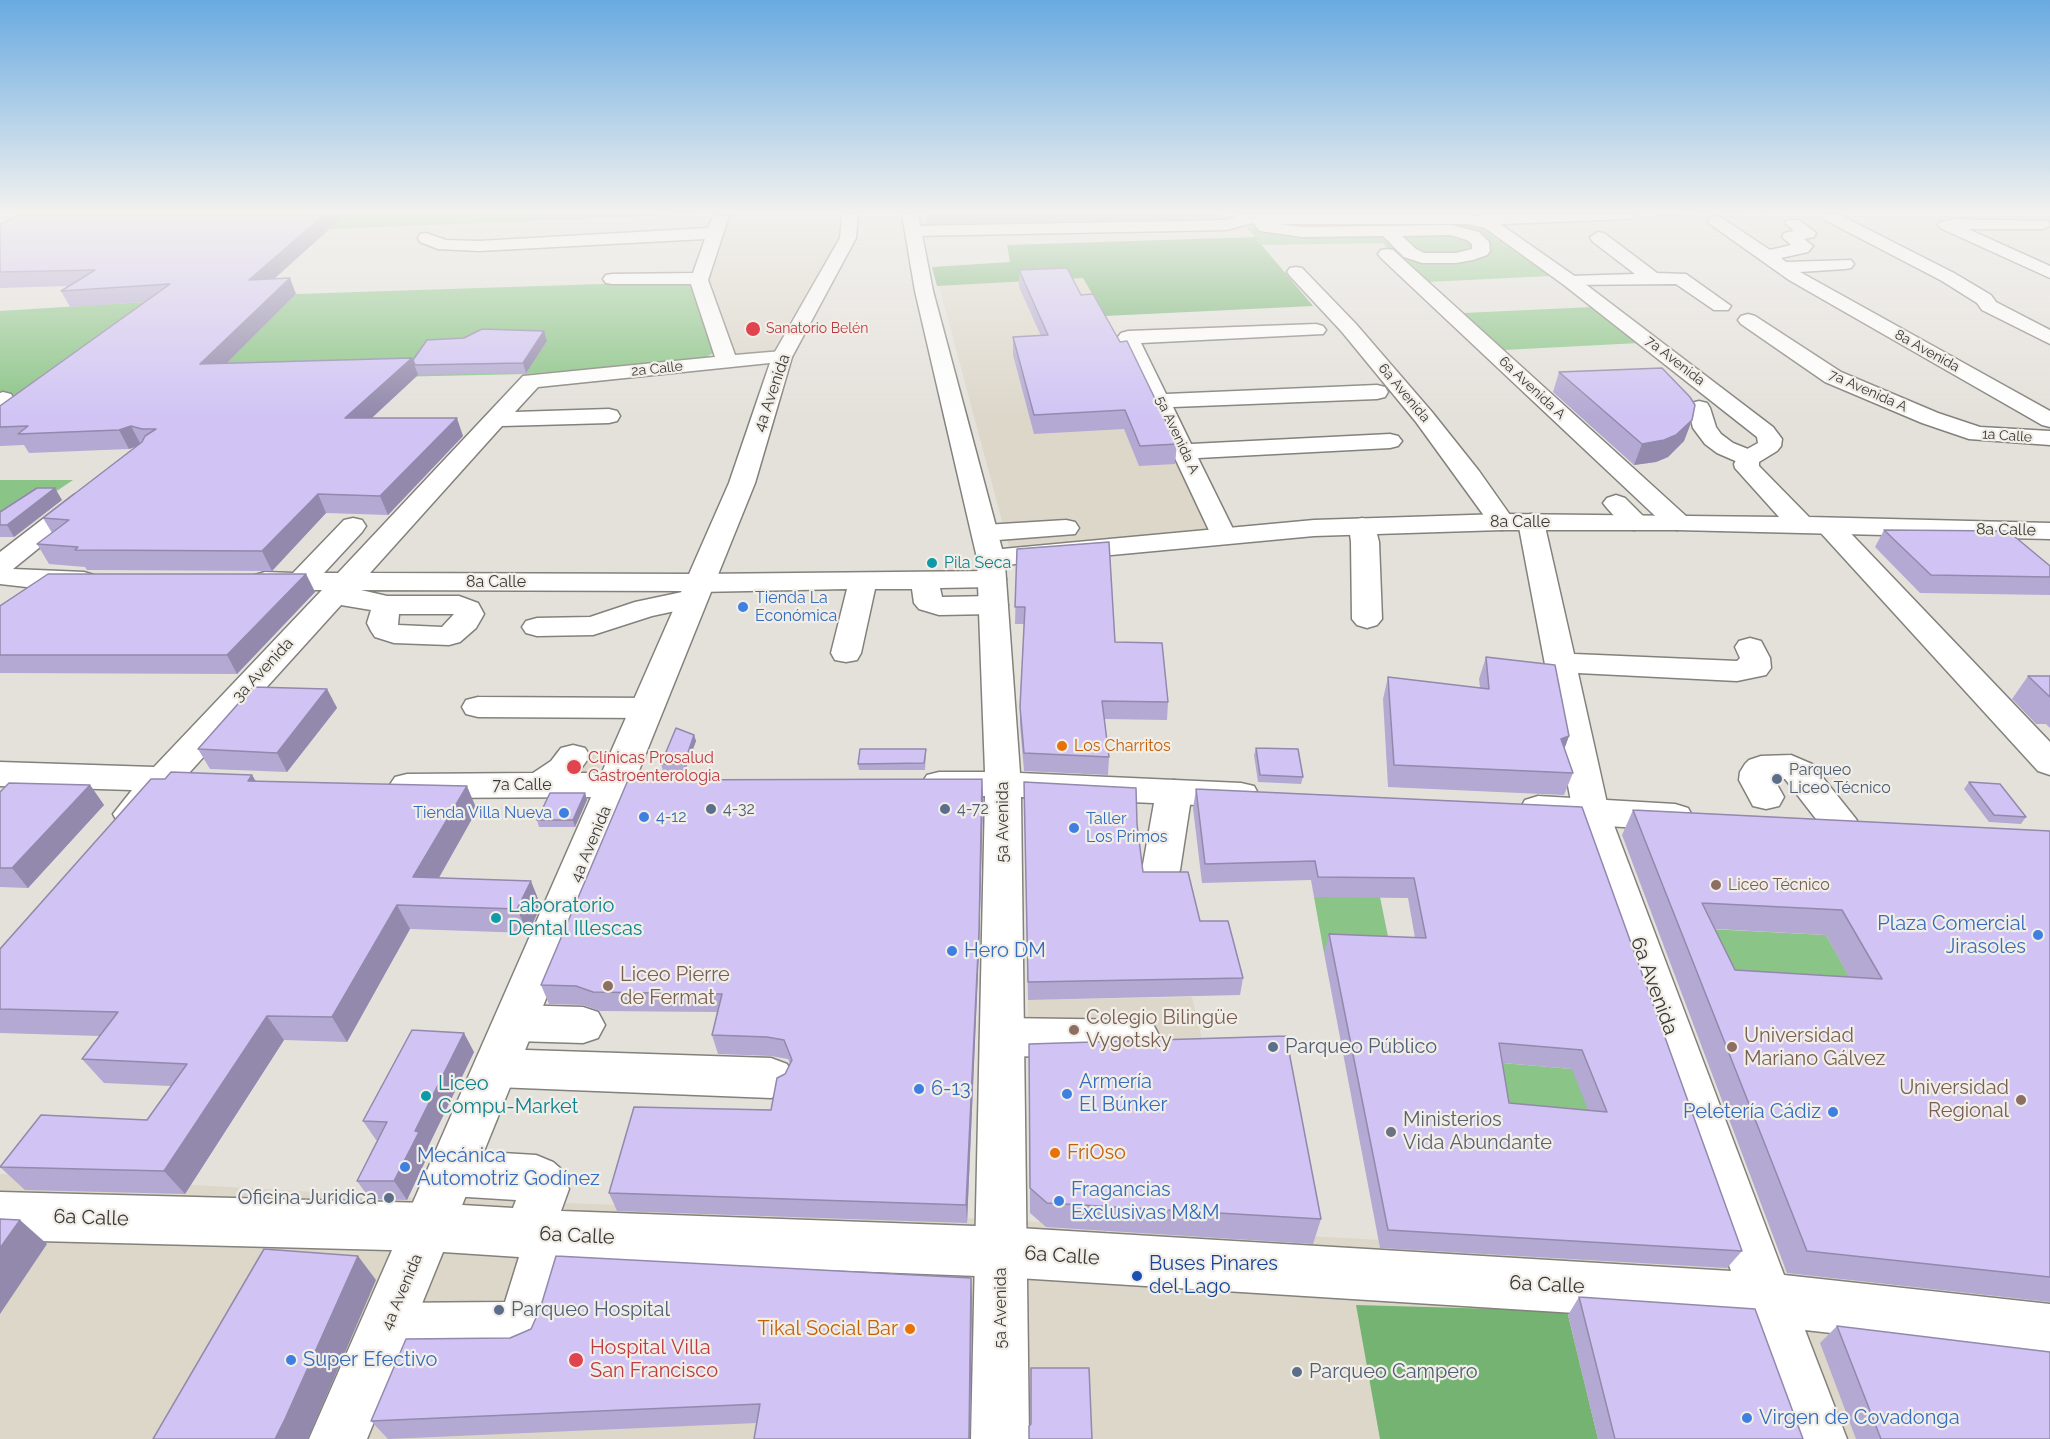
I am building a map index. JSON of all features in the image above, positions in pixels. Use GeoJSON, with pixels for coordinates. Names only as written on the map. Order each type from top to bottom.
{"type":"FeatureCollection","features":[{"type":"Feature","properties":{"kind":"street"},"geometry":{"type":"LineString","coordinates":[[701,281],[727,362]]}},
{"type":"Feature","properties":{"kind":"street","name":"4a Avenida"},"geometry":{"type":"LineString","coordinates":[[338,1439],[742,483],[782,357],[824,281]]}},
{"type":"Feature","properties":{"kind":"street","name":"5a Avenida"},"geometry":{"type":"LineString","coordinates":[[922,281],[990,569],[1003,784],[1000,1439]]}},
{"type":"Feature","properties":{"kind":"street","name":"6a Avenida"},"geometry":{"type":"LineString","coordinates":[[1305,281],[1349,328],[1470,476],[1516,522],[1560,663],[1591,812],[1818,1439]]}},
{"type":"Feature","properties":{"kind":"street","name":"6a Avenida A"},"geometry":{"type":"LineString","coordinates":[[1416,281],[1677,522]]}},
{"type":"Feature","properties":{"kind":"street","name":"7a Avenida"},"geometry":{"type":"LineString","coordinates":[[1570,281],[1765,432],[1770,439],[1769,446],[1749,458]]}},
{"type":"Feature","properties":{"kind":"street"},"geometry":{"type":"LineString","coordinates":[[1685,281],[1721,306]]}},
{"type":"Feature","properties":{"kind":"street","name":"8a Avenida"},"geometry":{"type":"LineString","coordinates":[[1805,281],[1834,300],[2050,420]]}},
{"type":"Feature","properties":{"kind":"street"},"geometry":{"type":"LineString","coordinates":[[1953,281],[1984,299],[1990,307],[2050,338]]}},
{"type":"Feature","properties":{"kind":"street","name":"7a Avenida A"},"geometry":{"type":"LineString","coordinates":[[1748,320],[1833,377],[1930,418]]}},
{"type":"Feature","properties":{"kind":"street","name":"5a Avenida A"},"geometry":{"type":"LineString","coordinates":[[1222,535],[1161,401],[1128,337],[1316,330]]}},
{"type":"Feature","properties":{"kind":"street","name":"2a Calle"},"geometry":{"type":"LineString","coordinates":[[531,381],[782,357]]}},
{"type":"Feature","properties":{"kind":"street","name":"3a Avenida"},"geometry":{"type":"LineString","coordinates":[[107,841],[161,779],[362,592],[496,419],[531,381]]}},
{"type":"Feature","properties":{"kind":"street"},"geometry":{"type":"LineString","coordinates":[[1161,401],[1377,392]]}},
{"type":"Feature","properties":{"kind":"street"},"geometry":{"type":"LineString","coordinates":[[1699,408],[1705,428],[1713,440],[1749,458],[1747,468],[1816,526],[2050,763]]}},
{"type":"Feature","properties":{"kind":"street"},"geometry":{"type":"LineString","coordinates":[[496,419],[609,416]]}},
{"type":"Feature","properties":{"kind":"street","name":"1a Calle"},"geometry":{"type":"LineString","coordinates":[[1930,418],[1984,435],[2050,438]]}},
{"type":"Feature","properties":{"kind":"street"},"geometry":{"type":"LineString","coordinates":[[1185,453],[1390,441]]}},
{"type":"Feature","properties":{"kind":"street"},"geometry":{"type":"LineString","coordinates":[[0,566],[99,487]]}},
{"type":"Feature","properties":{"kind":"street"},"geometry":{"type":"LineString","coordinates":[[1616,502],[1634,522]]}},
{"type":"Feature","properties":{"kind":"street","name":"8a Calle"},"geometry":{"type":"LineString","coordinates":[[242,581],[301,581],[362,592],[696,591],[863,581],[924,580],[929,603],[939,606],[990,569],[1222,535],[1362,526],[1516,522],[1677,522],[2050,531]]}},
{"type":"Feature","properties":{"kind":"street"},"geometry":{"type":"LineString","coordinates":[[301,581],[353,526]]}},
{"type":"Feature","properties":{"kind":"street"},"geometry":{"type":"LineString","coordinates":[[1362,526],[1365,542],[1366,619]]}},
{"type":"Feature","properties":{"kind":"street"},"geometry":{"type":"LineString","coordinates":[[990,569],[1066,528]]}},
{"type":"Feature","properties":{"kind":"street"},"geometry":{"type":"LineString","coordinates":[[0,576],[53,581],[112,581]]}},
{"type":"Feature","properties":{"kind":"street"},"geometry":{"type":"LineString","coordinates":[[18,604],[53,581]]}},
{"type":"Feature","properties":{"kind":"street"},"geometry":{"type":"LineString","coordinates":[[846,652],[863,581]]}},
{"type":"Feature","properties":{"kind":"street"},"geometry":{"type":"LineString","coordinates":[[537,627],[593,626],[696,591]]}},
{"type":"Feature","properties":{"kind":"street"},"geometry":{"type":"LineString","coordinates":[[362,592],[386,632],[442,646]]}},
{"type":"Feature","properties":{"kind":"street"},"geometry":{"type":"LineString","coordinates":[[1560,663],[1737,672],[1755,668],[1755,658],[1750,647]]}},
{"type":"Feature","properties":{"kind":"street"},"geometry":{"type":"LineString","coordinates":[[477,707],[648,708]]}},
{"type":"Feature","properties":{"kind":"street"},"geometry":{"type":"LineString","coordinates":[[543,785],[552,775],[563,769],[573,756]]}},
{"type":"Feature","properties":{"kind":"street"},"geometry":{"type":"LineString","coordinates":[[1843,828],[1800,772],[1791,767],[1761,768],[1757,772],[1757,780],[1775,817],[1843,828],[1877,830]]}},
{"type":"Feature","properties":{"kind":"street"},"geometry":{"type":"LineString","coordinates":[[0,774],[209,782]]}},
{"type":"Feature","properties":{"kind":"street","name":"7a Calle"},"geometry":{"type":"LineString","coordinates":[[376,786],[698,784]]}},
{"type":"Feature","properties":{"kind":"street"},"geometry":{"type":"LineString","coordinates":[[909,784],[1003,784],[1269,797]]}},
{"type":"Feature","properties":{"kind":"street"},"geometry":{"type":"LineString","coordinates":[[1161,870],[1174,792]]}},
{"type":"Feature","properties":{"kind":"street"},"geometry":{"type":"LineString","coordinates":[[1508,808],[1705,819]]}},
{"type":"Feature","properties":{"kind":"street"},"geometry":{"type":"LineString","coordinates":[[515,1023],[583,1025]]}},
{"type":"Feature","properties":{"kind":"street"},"geometry":{"type":"LineString","coordinates":[[1002,1037],[1139,1039]]}},
{"type":"Feature","properties":{"kind":"street"},"geometry":{"type":"LineString","coordinates":[[496,1068],[771,1078]]}},
{"type":"Feature","properties":{"kind":"street"},"geometry":{"type":"LineString","coordinates":[[386,1330],[523,1328],[540,1234],[545,1189],[543,1184],[536,1178],[452,1173]]}},
{"type":"Feature","properties":{"kind":"street","name":"6a Calle"},"geometry":{"type":"LineString","coordinates":[[0,1216],[428,1227],[540,1234],[1002,1252],[1766,1299],[2050,1331]]}},
{"type":"Feature","properties":{"kind":"shaded area"},"geometry":{"type":"Polygon","coordinates":[[[705,281],[814,281],[783,332],[773,353],[736,357],[705,281]]]}},
{"type":"Feature","properties":{"kind":"shaded area"},"geometry":{"type":"Polygon","coordinates":[[[1026,281],[1085,281],[1105,316],[1212,530],[1009,547],[939,286],[1026,281]]]}},
{"type":"Feature","properties":{"kind":"shaded area","name":"Clínicas Prosalud Gastroenterologia"},"geometry":{"type":"Polygon","coordinates":[[[556,750],[608,752],[592,785],[539,783],[556,750]]]}},
{"type":"Feature","properties":{"kind":"shaded area"},"geometry":{"type":"Polygon","coordinates":[[[1192,997],[1208,1064],[1029,1070],[1028,1000],[1192,997]]]}},
{"type":"Feature","properties":{"kind":"shaded area"},"geometry":{"type":"Polygon","coordinates":[[[0,1174],[405,1197],[944,1217],[1706,1257],[2050,1298],[2050,1439],[0,1439],[0,1174]]]}},
{"type":"Feature","properties":{"kind":"green space"},"geometry":{"type":"Polygon","coordinates":[[[692,281],[715,352],[703,359],[526,374],[209,381],[296,294],[692,281]]]}},
{"type":"Feature","properties":{"kind":"green space"},"geometry":{"type":"Polygon","coordinates":[[[936,281],[1025,281],[937,286],[936,281]]]}},
{"type":"Feature","properties":{"kind":"green space"},"geometry":{"type":"Polygon","coordinates":[[[1085,281],[1292,281],[1313,306],[1105,316],[1085,281]]]}},
{"type":"Feature","properties":{"kind":"green space"},"geometry":{"type":"Polygon","coordinates":[[[177,300],[0,431],[0,311],[177,300]]]}},
{"type":"Feature","properties":{"kind":"green space"},"geometry":{"type":"Polygon","coordinates":[[[1592,307],[1639,343],[1504,350],[1464,313],[1592,307]]]}},
{"type":"Feature","properties":{"kind":"green space"},"geometry":{"type":"Polygon","coordinates":[[[0,480],[73,480],[0,529],[0,480]]]}},
{"type":"Feature","properties":{"kind":"green space"},"geometry":{"type":"Polygon","coordinates":[[[1314,897],[1380,897],[1392,956],[1324,953],[1314,897]]]}},
{"type":"Feature","properties":{"kind":"green space"},"geometry":{"type":"Polygon","coordinates":[[[1689,928],[1826,935],[1864,1003],[1720,995],[1689,928]]]}},
{"type":"Feature","properties":{"kind":"green space"},"geometry":{"type":"Polygon","coordinates":[[[1491,1062],[1572,1069],[1644,1135],[1500,1122],[1491,1062]]]}},
{"type":"Feature","properties":{"kind":"green space"},"geometry":{"type":"Polygon","coordinates":[[[1356,1305],[1567,1311],[1598,1439],[1380,1439],[1356,1305]]]}},
{"type":"Feature","properties":{"kind":"building"},"geometry":{"type":"Polygon","coordinates":[[[77,281],[287,281],[200,364],[412,358],[345,418],[457,418],[380,496],[318,494],[262,551],[75,550],[78,547],[37,544],[69,520],[43,518],[156,429],[131,426],[119,430],[18,434],[28,426],[0,427],[0,406],[170,284],[61,291],[77,281]]]}},
{"type":"Feature","properties":{"kind":"building"},"geometry":{"type":"Polygon","coordinates":[[[1024,281],[1074,281],[1081,295],[1093,294],[1120,342],[1127,341],[1177,444],[1140,446],[1125,410],[1034,415],[1013,337],[1048,335],[1024,281]]]}},
{"type":"Feature","properties":{"kind":"building"},"geometry":{"type":"Polygon","coordinates":[[[482,329],[544,331],[523,363],[415,365],[413,360],[427,340],[464,338],[482,329]]]}},
{"type":"Feature","properties":{"kind":"building"},"geometry":{"type":"Polygon","coordinates":[[[1662,368],[1695,405],[1692,420],[1676,435],[1642,444],[1559,372],[1662,368]]]}},
{"type":"Feature","properties":{"kind":"building"},"geometry":{"type":"Polygon","coordinates":[[[37,488],[55,488],[7,525],[0,525],[0,512],[37,488]]]}},
{"type":"Feature","properties":{"kind":"building"},"geometry":{"type":"Polygon","coordinates":[[[1884,530],[2008,531],[2050,566],[2050,577],[1931,575],[1884,530]]]}},
{"type":"Feature","properties":{"kind":"building"},"geometry":{"type":"Polygon","coordinates":[[[1109,542],[1115,642],[1162,643],[1168,702],[1102,701],[1109,757],[1024,753],[1020,707],[1025,607],[1015,607],[1017,549],[1109,542]]]}},
{"type":"Feature","properties":{"kind":"building"},"geometry":{"type":"Polygon","coordinates":[[[48,574],[306,574],[227,655],[0,655],[0,606],[48,574]]]}},
{"type":"Feature","properties":{"kind":"building"},"geometry":{"type":"Polygon","coordinates":[[[1486,657],[1555,665],[1569,736],[1561,739],[1573,773],[1394,765],[1388,677],[1489,689],[1486,657]]]}},
{"type":"Feature","properties":{"kind":"building"},"geometry":{"type":"Polygon","coordinates":[[[2028,676],[2050,676],[2050,697],[2028,676]]]}},
{"type":"Feature","properties":{"kind":"building"},"geometry":{"type":"Polygon","coordinates":[[[253,687],[327,689],[277,753],[198,749],[253,687]]]}},
{"type":"Feature","properties":{"kind":"building"},"geometry":{"type":"Polygon","coordinates":[[[676,728],[694,735],[684,764],[661,764],[676,728]]]}},
{"type":"Feature","properties":{"kind":"building"},"geometry":{"type":"Polygon","coordinates":[[[1256,748],[1298,749],[1303,777],[1260,775],[1256,748]]]}},
{"type":"Feature","properties":{"kind":"building"},"geometry":{"type":"Polygon","coordinates":[[[860,749],[926,749],[924,763],[858,764],[860,749]]]}},
{"type":"Feature","properties":{"kind":"building"},"geometry":{"type":"Polygon","coordinates":[[[171,772],[252,775],[248,781],[467,786],[413,877],[531,881],[517,909],[397,905],[332,1017],[267,1016],[164,1171],[0,1167],[41,1115],[147,1120],[187,1064],[82,1059],[118,1012],[0,1009],[0,949],[151,779],[165,779],[171,772]]]}},
{"type":"Feature","properties":{"kind":"building"},"geometry":{"type":"Polygon","coordinates":[[[982,779],[979,931],[966,1205],[609,1193],[634,1107],[771,1110],[777,1078],[785,1074],[792,1060],[784,1040],[767,1037],[712,1035],[722,994],[593,992],[576,986],[541,985],[628,780],[982,779]]]}},
{"type":"Feature","properties":{"kind":"building"},"geometry":{"type":"Polygon","coordinates":[[[1024,782],[1136,788],[1137,824],[1143,872],[1188,872],[1200,921],[1228,921],[1243,978],[1028,982],[1024,782]]]}},
{"type":"Feature","properties":{"kind":"building"},"geometry":{"type":"Polygon","coordinates":[[[1969,782],[2000,784],[2026,817],[1994,815],[1969,782]]]}},
{"type":"Feature","properties":{"kind":"building"},"geometry":{"type":"Polygon","coordinates":[[[9,783],[90,785],[12,868],[0,868],[0,792],[9,783]]]}},
{"type":"Feature","properties":{"kind":"building"},"geometry":{"type":"Polygon","coordinates":[[[1196,789],[1582,807],[1742,1251],[1388,1230],[1329,934],[1426,938],[1414,878],[1318,877],[1315,861],[1205,864],[1196,789]],[[1499,1043],[1509,1103],[1607,1112],[1582,1050],[1499,1043]]]}},
{"type":"Feature","properties":{"kind":"building","name":"Tienda Villa Nueva"},"geometry":{"type":"Polygon","coordinates":[[[550,793],[585,793],[573,820],[537,820],[550,793]]]}},
{"type":"Feature","properties":{"kind":"building"},"geometry":{"type":"Polygon","coordinates":[[[1633,810],[2050,831],[2050,1277],[1807,1251],[1633,810]],[[1702,903],[1735,970],[1882,979],[1842,910],[1702,903]]]}},
{"type":"Feature","properties":{"kind":"building"},"geometry":{"type":"Polygon","coordinates":[[[412,1030],[464,1033],[415,1131],[419,1132],[394,1181],[357,1181],[387,1122],[363,1121],[412,1030]]]}},
{"type":"Feature","properties":{"kind":"building"},"geometry":{"type":"Polygon","coordinates":[[[1286,1036],[1321,1219],[1047,1203],[1030,1188],[1029,1044],[1286,1036]]]}},
{"type":"Feature","properties":{"kind":"building"},"geometry":{"type":"Polygon","coordinates":[[[0,1219],[20,1220],[0,1248],[0,1219]]]}},
{"type":"Feature","properties":{"kind":"building"},"geometry":{"type":"Polygon","coordinates":[[[264,1249],[358,1256],[275,1439],[153,1439],[264,1249]]]}},
{"type":"Feature","properties":{"kind":"building"},"geometry":{"type":"Polygon","coordinates":[[[556,1256],[971,1278],[969,1439],[754,1439],[760,1404],[371,1421],[406,1339],[510,1338],[531,1329],[540,1309],[556,1256]]]}},
{"type":"Feature","properties":{"kind":"building"},"geometry":{"type":"Polygon","coordinates":[[[1579,1297],[1755,1309],[1803,1439],[1615,1439],[1579,1297]]]}},
{"type":"Feature","properties":{"kind":"building"},"geometry":{"type":"Polygon","coordinates":[[[1837,1326],[2050,1352],[2050,1439],[1881,1439],[1837,1326]]]}},
{"type":"Feature","properties":{"kind":"building"},"geometry":{"type":"Polygon","coordinates":[[[1031,1368],[1089,1368],[1092,1439],[1029,1439],[1031,1368]]]}},
{"type":"Feature","properties":{"kind":"place","name":"Sanatorio Belén"},"geometry":{"type":"Point","coordinates":[753,329]}},
{"type":"Feature","properties":{"kind":"place","name":"Pila Seca"},"geometry":{"type":"Point","coordinates":[932,563]}},
{"type":"Feature","properties":{"kind":"place","name":"Tienda La Económica"},"geometry":{"type":"Point","coordinates":[743,607]}},
{"type":"Feature","properties":{"kind":"place","name":"Los Charritos"},"geometry":{"type":"Point","coordinates":[1062,746]}},
{"type":"Feature","properties":{"kind":"place","name":"Clínicas Prosalud Gastroenterologia"},"geometry":{"type":"Point","coordinates":[574,767]}},
{"type":"Feature","properties":{"kind":"place","name":"Parqueo Liceo Técnico"},"geometry":{"type":"Point","coordinates":[1777,779]}},
{"type":"Feature","properties":{"kind":"place","name":"4-32"},"geometry":{"type":"Point","coordinates":[711,809]}},
{"type":"Feature","properties":{"kind":"place","name":"4-72"},"geometry":{"type":"Point","coordinates":[945,809]}},
{"type":"Feature","properties":{"kind":"place","name":"Tienda Villa Nueva"},"geometry":{"type":"Point","coordinates":[564,813]}},
{"type":"Feature","properties":{"kind":"place","name":"4-12"},"geometry":{"type":"Point","coordinates":[644,817]}},
{"type":"Feature","properties":{"kind":"place","name":"Taller Los Primos"},"geometry":{"type":"Point","coordinates":[1074,828]}},
{"type":"Feature","properties":{"kind":"place","name":"Liceo Técnico"},"geometry":{"type":"Point","coordinates":[1716,885]}},
{"type":"Feature","properties":{"kind":"place","name":"Laboratorio Dental Illescas"},"geometry":{"type":"Point","coordinates":[496,918]}},
{"type":"Feature","properties":{"kind":"place","name":"Plaza Comercial Jirasoles"},"geometry":{"type":"Point","coordinates":[2038,935]}},
{"type":"Feature","properties":{"kind":"place","name":"Hero DM"},"geometry":{"type":"Point","coordinates":[952,951]}},
{"type":"Feature","properties":{"kind":"place","name":"Liceo Pierre de Fermat"},"geometry":{"type":"Point","coordinates":[608,986]}},
{"type":"Feature","properties":{"kind":"place","name":"Colegio Bilingüe Vygotsky"},"geometry":{"type":"Point","coordinates":[1074,1030]}},
{"type":"Feature","properties":{"kind":"place","name":"Parqueo Público"},"geometry":{"type":"Point","coordinates":[1273,1047]}},
{"type":"Feature","properties":{"kind":"place","name":"Universidad Mariano Gálvez"},"geometry":{"type":"Point","coordinates":[1732,1047]}},
{"type":"Feature","properties":{"kind":"place","name":"6-13"},"geometry":{"type":"Point","coordinates":[919,1089]}},
{"type":"Feature","properties":{"kind":"place","name":"Armería El Búnker"},"geometry":{"type":"Point","coordinates":[1067,1094]}},
{"type":"Feature","properties":{"kind":"place","name":"Liceo Compu-Market"},"geometry":{"type":"Point","coordinates":[426,1096]}},
{"type":"Feature","properties":{"kind":"place","name":"Universidad Regional"},"geometry":{"type":"Point","coordinates":[2021,1100]}},
{"type":"Feature","properties":{"kind":"place","name":"Peletería Cádiz"},"geometry":{"type":"Point","coordinates":[1833,1112]}},
{"type":"Feature","properties":{"kind":"place","name":"Ministerios Vida Abundante"},"geometry":{"type":"Point","coordinates":[1391,1132]}},
{"type":"Feature","properties":{"kind":"place","name":"FriOso"},"geometry":{"type":"Point","coordinates":[1055,1153]}},
{"type":"Feature","properties":{"kind":"place","name":"Mecánica Automotriz Godínez"},"geometry":{"type":"Point","coordinates":[405,1167]}},
{"type":"Feature","properties":{"kind":"place","name":"Oficina Juridica"},"geometry":{"type":"Point","coordinates":[389,1198]}},
{"type":"Feature","properties":{"kind":"place","name":"Fragancias Exclusivas M&M"},"geometry":{"type":"Point","coordinates":[1059,1201]}},
{"type":"Feature","properties":{"kind":"place","name":"Buses Pinares del Lago"},"geometry":{"type":"Point","coordinates":[1137,1276]}},
{"type":"Feature","properties":{"kind":"place","name":"Parqueo Hospital"},"geometry":{"type":"Point","coordinates":[499,1310]}},
{"type":"Feature","properties":{"kind":"place","name":"Tikal Social Bar"},"geometry":{"type":"Point","coordinates":[910,1329]}},
{"type":"Feature","properties":{"kind":"place","name":"Super Efectivo"},"geometry":{"type":"Point","coordinates":[291,1360]}},
{"type":"Feature","properties":{"kind":"place","name":"Hospital Villa San Francisco"},"geometry":{"type":"Point","coordinates":[576,1360]}},
{"type":"Feature","properties":{"kind":"place","name":"Parqueo Campero"},"geometry":{"type":"Point","coordinates":[1297,1372]}},
{"type":"Feature","properties":{"kind":"place","name":"Virgen de Covadonga"},"geometry":{"type":"Point","coordinates":[1747,1418]}}]}
